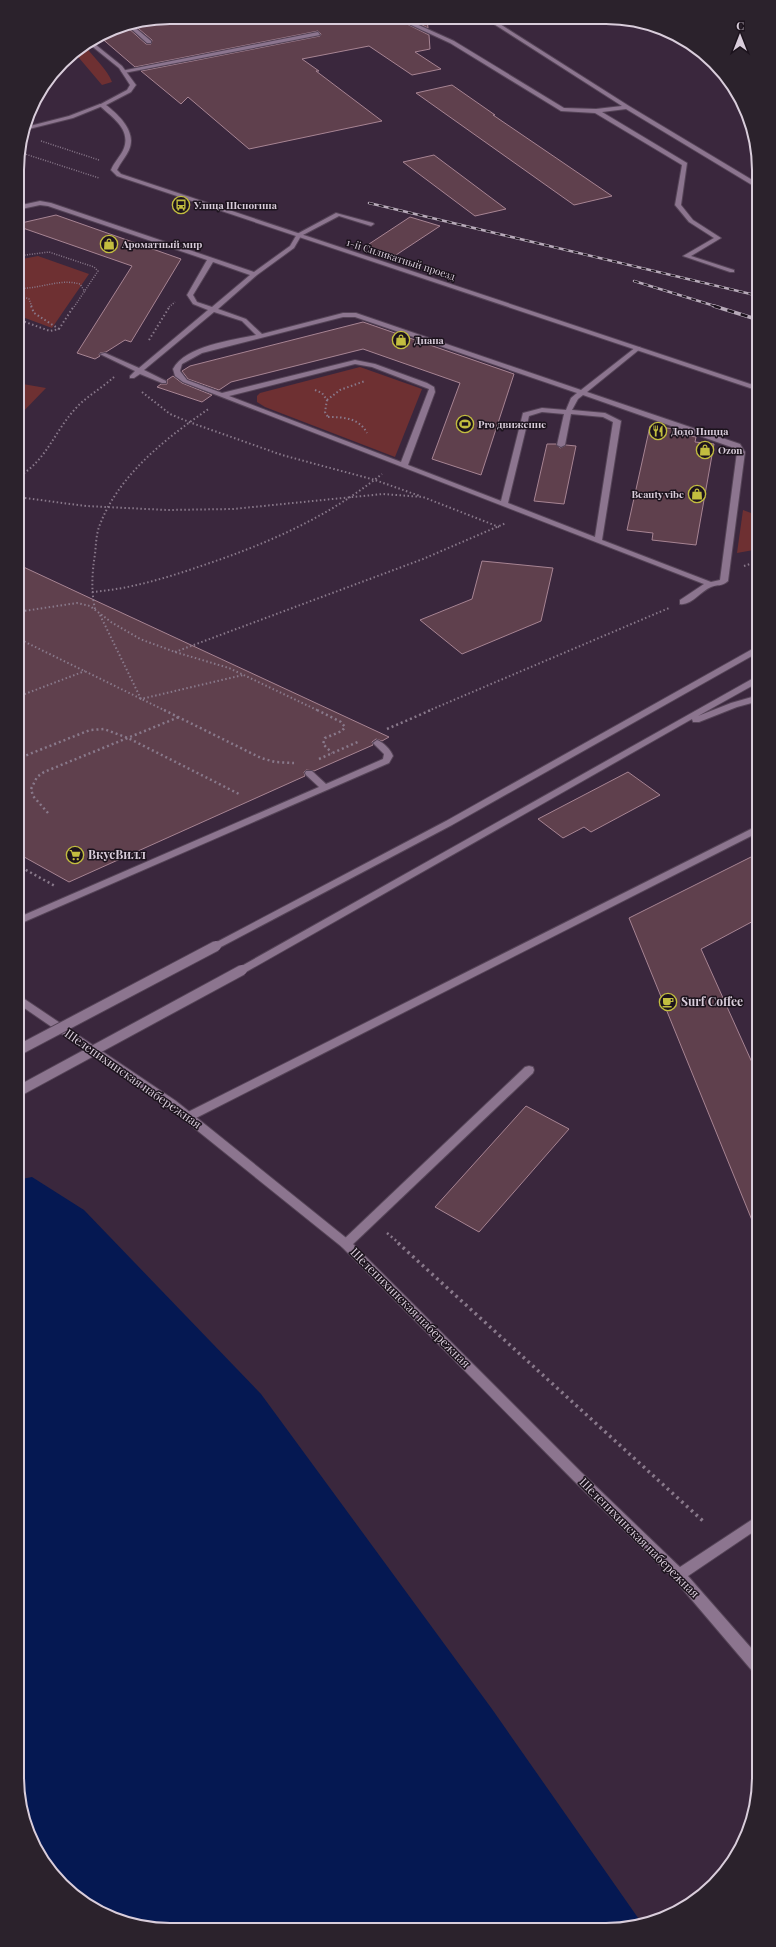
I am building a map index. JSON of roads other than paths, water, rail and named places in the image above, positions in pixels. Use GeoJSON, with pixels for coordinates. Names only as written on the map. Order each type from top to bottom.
{"type":"FeatureCollection","features":[{"type":"Feature","properties":{"kind":"street"},"geometry":{"type":"LineString","coordinates":[[412,24],[452,42],[563,110],[596,111],[627,107]]}},
{"type":"Feature","properties":{"kind":"street"},"geometry":{"type":"LineString","coordinates":[[497,24],[627,107],[752,183]]}},
{"type":"Feature","properties":{"kind":"street"},"geometry":{"type":"LineString","coordinates":[[133,29],[149,42]]}},
{"type":"Feature","properties":{"kind":"street"},"geometry":{"type":"LineString","coordinates":[[124,71],[318,34]]}},
{"type":"Feature","properties":{"kind":"street"},"geometry":{"type":"LineString","coordinates":[[30,128],[61,120],[102,105],[125,93],[132,86],[130,78],[124,71],[94,46]]}},
{"type":"Feature","properties":{"kind":"street","name":"1-й Силикатный проезд"},"geometry":{"type":"LineString","coordinates":[[102,105],[122,121],[126,130],[127,148],[114,170],[119,175],[752,387]]}},
{"type":"Feature","properties":{"kind":"street"},"geometry":{"type":"LineString","coordinates":[[596,111],[685,164],[678,205],[691,221],[718,238],[686,256],[732,271]]}},
{"type":"Feature","properties":{"kind":"street"},"geometry":{"type":"LineString","coordinates":[[24,207],[49,204],[255,274]]}},
{"type":"Feature","properties":{"kind":"street"},"geometry":{"type":"LineString","coordinates":[[132,377],[255,274],[292,247],[299,235],[338,214],[371,224]]}},
{"type":"Feature","properties":{"kind":"street"},"geometry":{"type":"LineString","coordinates":[[210,259],[190,295],[195,303],[244,320],[261,336]]}},
{"type":"Feature","properties":{"kind":"street"},"geometry":{"type":"LineString","coordinates":[[343,315],[356,315],[579,393],[732,444],[740,449],[740,458],[724,581],[719,584],[710,584],[225,397],[185,381],[178,375],[176,370],[177,364],[188,355],[261,336],[343,315]]}},
{"type":"Feature","properties":{"kind":"street"},"geometry":{"type":"LineString","coordinates":[[561,445],[568,412],[579,393],[638,348]]}},
{"type":"Feature","properties":{"kind":"street"},"geometry":{"type":"LineString","coordinates":[[103,354],[164,382]]}},
{"type":"Feature","properties":{"kind":"street"},"geometry":{"type":"LineString","coordinates":[[225,397],[298,376],[355,362],[373,365],[400,374],[426,384],[432,388],[404,465]]}},
{"type":"Feature","properties":{"kind":"street"},"geometry":{"type":"LineString","coordinates":[[504,504],[526,415],[542,410],[605,415],[617,421],[598,540]]}},
{"type":"Feature","properties":{"kind":"street"},"geometry":{"type":"LineString","coordinates":[[683,602],[710,584]]}},
{"type":"Feature","properties":{"kind":"street"},"geometry":{"type":"LineString","coordinates":[[24,1047],[449,823],[752,653]]}},
{"type":"Feature","properties":{"kind":"street"},"geometry":{"type":"LineString","coordinates":[[24,1088],[242,970],[752,682]]}},
{"type":"Feature","properties":{"kind":"street"},"geometry":{"type":"LineString","coordinates":[[657,736],[734,705],[752,700]]}},
{"type":"Feature","properties":{"kind":"street"},"geometry":{"type":"LineString","coordinates":[[24,918],[386,761],[388,758],[388,753],[377,743]]}},
{"type":"Feature","properties":{"kind":"street"},"geometry":{"type":"LineString","coordinates":[[309,773],[325,788]]}},
{"type":"Feature","properties":{"kind":"street"},"geometry":{"type":"LineString","coordinates":[[188,1117],[752,832]]}},
{"type":"Feature","properties":{"kind":"street","name":"Шелепихинская набережная"},"geometry":{"type":"LineString","coordinates":[[24,1003],[172,1104],[346,1244],[576,1476],[679,1575],[752,1660]]}},
{"type":"Feature","properties":{"kind":"street"},"geometry":{"type":"LineString","coordinates":[[346,1244],[529,1070]]}},
{"type":"Feature","properties":{"kind":"street"},"geometry":{"type":"LineString","coordinates":[[679,1575],[752,1526]]}},
{"type":"Feature","properties":{"kind":"railway"},"geometry":{"type":"LineString","coordinates":[[369,203],[752,294]]}},
{"type":"Feature","properties":{"kind":"railway"},"geometry":{"type":"LineString","coordinates":[[634,281],[718,307]]}},
{"type":"Feature","properties":{"kind":"railway"},"geometry":{"type":"LineString","coordinates":[[714,306],[752,318]]}},
{"type":"Feature","properties":{"kind":"place","name":"Улица Шеногина"},"geometry":{"type":"Point","coordinates":[181,205]}},
{"type":"Feature","properties":{"kind":"place","name":"Ароматный мир"},"geometry":{"type":"Point","coordinates":[109,244]}},
{"type":"Feature","properties":{"kind":"place","name":"Диана"},"geometry":{"type":"Point","coordinates":[401,340]}},
{"type":"Feature","properties":{"kind":"place","name":"Pro движение"},"geometry":{"type":"Point","coordinates":[465,424]}},
{"type":"Feature","properties":{"kind":"place","name":"Додо Пицца"},"geometry":{"type":"Point","coordinates":[658,431]}},
{"type":"Feature","properties":{"kind":"place","name":"Ozon"},"geometry":{"type":"Point","coordinates":[705,450]}},
{"type":"Feature","properties":{"kind":"place","name":"Beauty vibe"},"geometry":{"type":"Point","coordinates":[697,494]}},
{"type":"Feature","properties":{"kind":"place","name":"ВкусВилл"},"geometry":{"type":"Point","coordinates":[75,855]}},
{"type":"Feature","properties":{"kind":"place","name":"Surf Coffee"},"geometry":{"type":"Point","coordinates":[668,1002]}}]}
